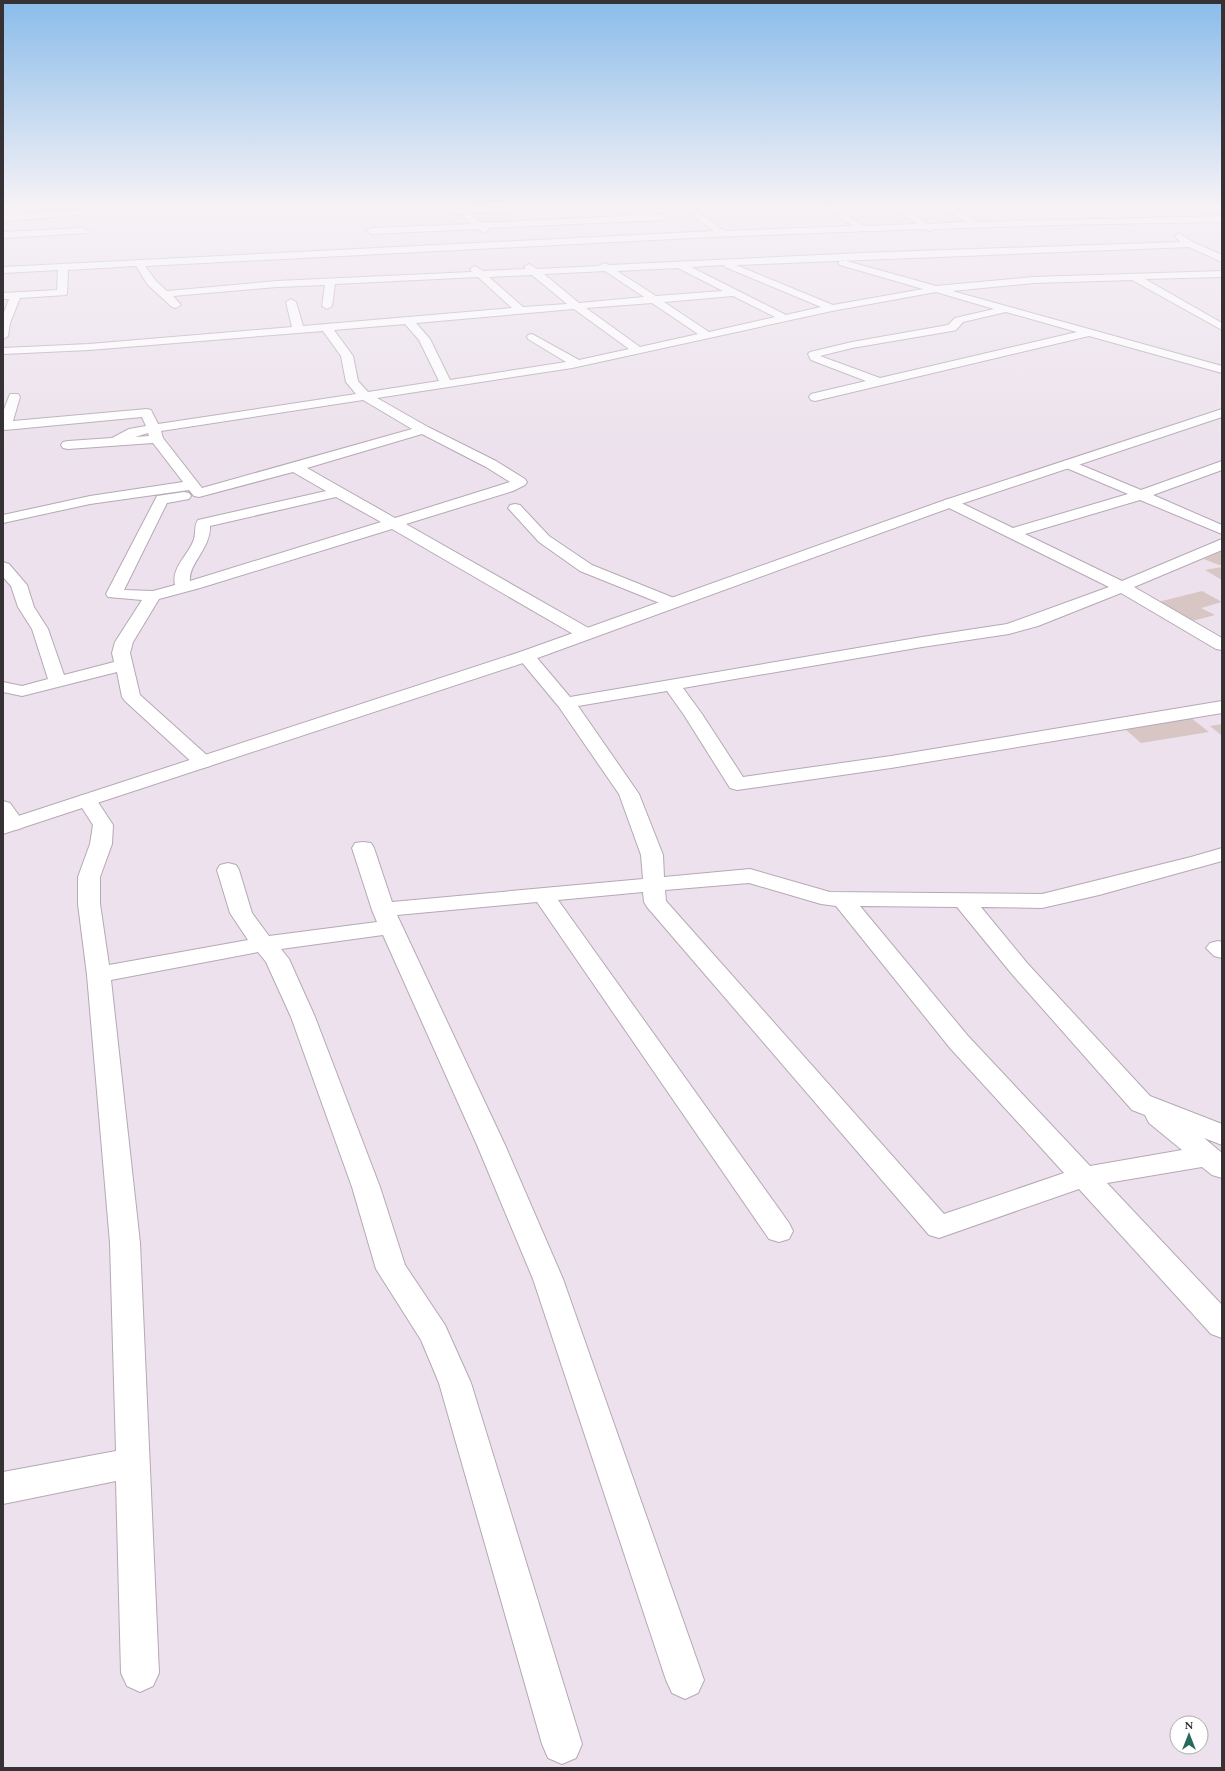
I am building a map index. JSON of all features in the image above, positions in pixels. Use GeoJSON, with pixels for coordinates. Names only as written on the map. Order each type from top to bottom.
{"type":"FeatureCollection","features":[{"type":"Feature","properties":{"kind":"street"},"geometry":{"type":"LineString","coordinates":[[3,296],[62,293],[62,290]]}},
{"type":"Feature","properties":{"kind":"street"},"geometry":{"type":"LineString","coordinates":[[159,290],[166,294],[178,306]]}},
{"type":"Feature","properties":{"kind":"street"},"geometry":{"type":"LineString","coordinates":[[166,294],[214,290]]}},
{"type":"Feature","properties":{"kind":"street"},"geometry":{"type":"LineString","coordinates":[[327,306],[330,290]]}},
{"type":"Feature","properties":{"kind":"street"},"geometry":{"type":"LineString","coordinates":[[498,290],[520,310]]}},
{"type":"Feature","properties":{"kind":"street"},"geometry":{"type":"LineString","coordinates":[[556,290],[576,306],[639,351]]}},
{"type":"Feature","properties":{"kind":"street"},"geometry":{"type":"LineString","coordinates":[[639,290],[707,335]]}},
{"type":"Feature","properties":{"kind":"street"},"geometry":{"type":"LineString","coordinates":[[728,290],[784,318]]}},
{"type":"Feature","properties":{"kind":"street"},"geometry":{"type":"LineString","coordinates":[[787,290],[832,308]]}},
{"type":"Feature","properties":{"kind":"street"},"geometry":{"type":"LineString","coordinates":[[68,445],[114,442],[365,396],[577,364],[784,318],[933,290]]}},
{"type":"Feature","properties":{"kind":"street"},"geometry":{"type":"LineString","coordinates":[[939,290],[1222,370]]}},
{"type":"Feature","properties":{"kind":"street"},"geometry":{"type":"LineString","coordinates":[[1156,290],[1222,327]]}},
{"type":"Feature","properties":{"kind":"street"},"geometry":{"type":"LineString","coordinates":[[16,295],[5,323],[3,336],[5,350],[88,347],[734,293]]}},
{"type":"Feature","properties":{"kind":"street"},"geometry":{"type":"LineString","coordinates":[[291,302],[298,329]]}},
{"type":"Feature","properties":{"kind":"street"},"geometry":{"type":"LineString","coordinates":[[879,382],[815,358],[814,354],[952,328],[959,320],[1006,309]]}},
{"type":"Feature","properties":{"kind":"street"},"geometry":{"type":"LineString","coordinates":[[408,320],[424,339],[446,384]]}},
{"type":"Feature","properties":{"kind":"street"},"geometry":{"type":"LineString","coordinates":[[326,326],[347,356],[352,382],[365,396],[423,430],[491,464],[520,482],[508,488],[184,588],[153,596],[114,594],[162,499],[196,489],[295,467],[423,430]]}},
{"type":"Feature","properties":{"kind":"street"},"geometry":{"type":"LineString","coordinates":[[815,397],[1089,333]]}},
{"type":"Feature","properties":{"kind":"street"},"geometry":{"type":"LineString","coordinates":[[532,337],[577,364]]}},
{"type":"Feature","properties":{"kind":"street"},"geometry":{"type":"LineString","coordinates":[[14,396],[4,426],[147,414],[156,434],[196,489]]}},
{"type":"Feature","properties":{"kind":"street"},"geometry":{"type":"LineString","coordinates":[[3,807],[9,826],[526,656],[950,503],[1222,413]]}},
{"type":"Feature","properties":{"kind":"street"},"geometry":{"type":"LineString","coordinates":[[1069,464],[1222,530]]}},
{"type":"Feature","properties":{"kind":"street"},"geometry":{"type":"LineString","coordinates":[[1012,533],[1141,495],[1222,465]]}},
{"type":"Feature","properties":{"kind":"street"},"geometry":{"type":"LineString","coordinates":[[295,467],[586,634]]}},
{"type":"Feature","properties":{"kind":"street"},"geometry":{"type":"LineString","coordinates":[[3,519],[90,500],[196,489]]}},
{"type":"Feature","properties":{"kind":"street"},"geometry":{"type":"LineString","coordinates":[[184,588],[182,576],[196,551],[204,532],[203,522],[338,492]]}},
{"type":"Feature","properties":{"kind":"street"},"geometry":{"type":"LineString","coordinates":[[950,503],[1122,587],[1222,645]]}},
{"type":"Feature","properties":{"kind":"street"},"geometry":{"type":"LineString","coordinates":[[515,508],[544,539],[586,568],[672,603]]}},
{"type":"Feature","properties":{"kind":"street"},"geometry":{"type":"LineString","coordinates":[[566,703],[671,684],[766,670],[930,641],[1009,629],[1032,622],[1122,587],[1222,544]]}},
{"type":"Feature","properties":{"kind":"street"},"geometry":{"type":"LineString","coordinates":[[3,567],[19,585],[26,607],[40,629],[58,682]]}},
{"type":"Feature","properties":{"kind":"street"},"geometry":{"type":"LineString","coordinates":[[153,596],[124,642],[121,653],[131,697],[203,762]]}},
{"type":"Feature","properties":{"kind":"street"},"geometry":{"type":"LineString","coordinates":[[526,656],[566,703],[629,794],[652,855],[655,902],[939,1227],[1084,1177],[1214,1162]]}},
{"type":"Feature","properties":{"kind":"street"},"geometry":{"type":"LineString","coordinates":[[3,687],[22,691],[124,665]]}},
{"type":"Feature","properties":{"kind":"street"},"geometry":{"type":"LineString","coordinates":[[671,684],[693,714],[737,784],[1045,738],[1222,707]]}},
{"type":"Feature","properties":{"kind":"street"},"geometry":{"type":"LineString","coordinates":[[87,800],[103,825],[101,844],[89,877],[89,904],[100,974],[125,1242],[140,1673]]}},
{"type":"Feature","properties":{"kind":"street"},"geometry":{"type":"LineString","coordinates":[[362,848],[387,918],[491,1145],[548,1279],[685,1680]]}},
{"type":"Feature","properties":{"kind":"street"},"geometry":{"type":"LineString","coordinates":[[100,974],[263,944],[387,918],[543,895],[750,876],[829,899],[1042,901],[1199,862],[1222,854]]}},
{"type":"Feature","properties":{"kind":"street"},"geometry":{"type":"LineString","coordinates":[[228,870],[241,914],[263,944],[277,959],[303,1017],[366,1187],[391,1269],[434,1334],[455,1383],[562,1744]]}},
{"type":"Feature","properties":{"kind":"street"},"geometry":{"type":"LineString","coordinates":[[543,895],[779,1231]]}},
{"type":"Feature","properties":{"kind":"street"},"geometry":{"type":"LineString","coordinates":[[842,899],[960,1042],[1222,1325]]}},
{"type":"Feature","properties":{"kind":"street"},"geometry":{"type":"LineString","coordinates":[[963,900],[1019,968],[1141,1103],[1214,1162]]}},
{"type":"Feature","properties":{"kind":"street"},"geometry":{"type":"LineString","coordinates":[[1222,947],[1218,948],[1222,951]]}},
{"type":"Feature","properties":{"kind":"street"},"geometry":{"type":"LineString","coordinates":[[1141,1103],[1222,1135]]}},
{"type":"Feature","properties":{"kind":"street"},"geometry":{"type":"LineString","coordinates":[[3,1488],[133,1463]]}},
{"type":"Feature","properties":{"kind":"building"},"geometry":{"type":"Polygon","coordinates":[[[1222,551],[1222,565],[1204,559],[1222,551]]]}},
{"type":"Feature","properties":{"kind":"building"},"geometry":{"type":"Polygon","coordinates":[[[1222,567],[1222,580],[1205,570],[1222,567]]]}},
{"type":"Feature","properties":{"kind":"building"},"geometry":{"type":"Polygon","coordinates":[[[1202,591],[1222,602],[1201,608],[1215,615],[1192,621],[1158,602],[1202,591]]]}},
{"type":"Feature","properties":{"kind":"building"},"geometry":{"type":"Polygon","coordinates":[[[1191,718],[1209,732],[1141,743],[1125,729],[1191,718]]]}},
{"type":"Feature","properties":{"kind":"building"},"geometry":{"type":"Polygon","coordinates":[[[1222,724],[1222,736],[1210,726],[1222,724]]]}}]}
